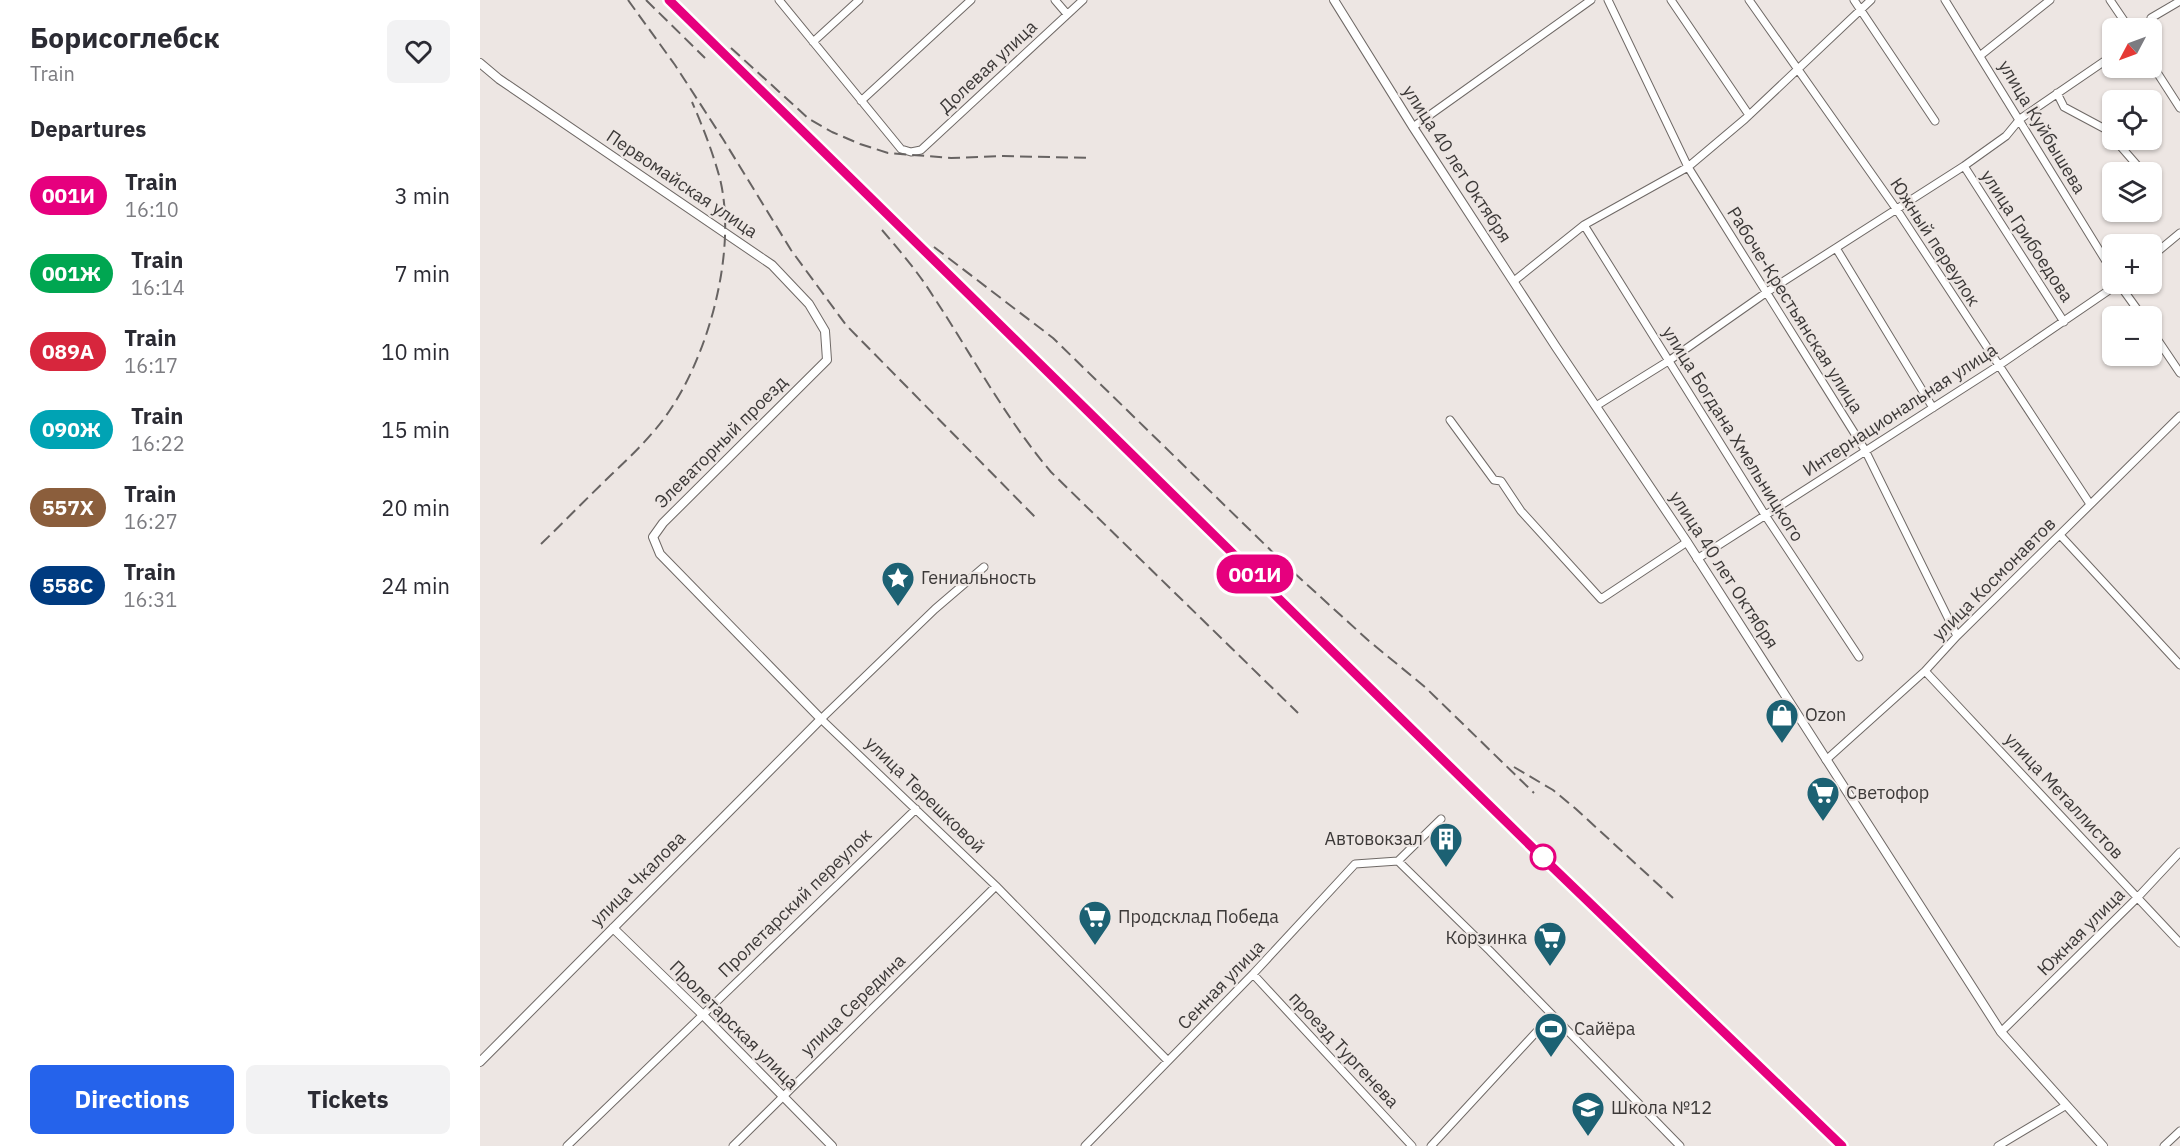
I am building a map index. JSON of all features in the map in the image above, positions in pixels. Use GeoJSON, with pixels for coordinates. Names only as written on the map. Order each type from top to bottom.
{"type":"FeatureCollection","features":[{"type":"Feature","properties":{"kind":"street"},"geometry":{"type":"LineString","coordinates":[[779,0],[861,101],[971,0]]}},
{"type":"Feature","properties":{"kind":"street"},"geometry":{"type":"LineString","coordinates":[[813,42],[859,0]]}},
{"type":"Feature","properties":{"kind":"street"},"geometry":{"type":"LineString","coordinates":[[1055,0],[1067,14]]}},
{"type":"Feature","properties":{"kind":"street","name":"Долевая улица"},"geometry":{"type":"LineString","coordinates":[[861,101],[901,149],[911,152],[921,150],[1083,0]]}},
{"type":"Feature","properties":{"kind":"street","name":"улица 40 лет Октября"},"geometry":{"type":"LineString","coordinates":[[1334,0],[1413,127],[1687,542],[2001,1032],[2103,1146]]}},
{"type":"Feature","properties":{"kind":"street"},"geometry":{"type":"LineString","coordinates":[[1413,127],[1591,0]]}},
{"type":"Feature","properties":{"kind":"street","name":"Рабоче-Крестьянская улица"},"geometry":{"type":"LineString","coordinates":[[1608,0],[1688,167],[1865,450],[1958,636]]}},
{"type":"Feature","properties":{"kind":"street"},"geometry":{"type":"LineString","coordinates":[[1671,0],[1749,115]]}},
{"type":"Feature","properties":{"kind":"street","name":"Южный переулок"},"geometry":{"type":"LineString","coordinates":[[1749,0],[1898,210],[2090,504]]}},
{"type":"Feature","properties":{"kind":"street"},"geometry":{"type":"LineString","coordinates":[[1854,0],[1935,121]]}},
{"type":"Feature","properties":{"kind":"street"},"geometry":{"type":"LineString","coordinates":[[1514,281],[1584,225],[1688,167],[1749,115],[1871,0]]}},
{"type":"Feature","properties":{"kind":"street","name":"улица Куйбышева"},"geometry":{"type":"LineString","coordinates":[[1946,0],[2102,254]]}},
{"type":"Feature","properties":{"kind":"street"},"geometry":{"type":"LineString","coordinates":[[1981,55],[2050,0]]}},
{"type":"Feature","properties":{"kind":"street"},"geometry":{"type":"LineString","coordinates":[[2110,0],[2122,18]]}},
{"type":"Feature","properties":{"kind":"street"},"geometry":{"type":"LineString","coordinates":[[2151,18],[2180,2]]}},
{"type":"Feature","properties":{"kind":"street","name":"Первомайская улица"},"geometry":{"type":"LineString","coordinates":[[480,63],[499,79],[772,265],[809,304],[825,331],[827,360]]}},
{"type":"Feature","properties":{"kind":"street"},"geometry":{"type":"LineString","coordinates":[[1596,406],[1670,360],[1767,292],[1964,166],[2006,136],[2020,119],[2102,63]]}},
{"type":"Feature","properties":{"kind":"street"},"geometry":{"type":"LineString","coordinates":[[2161,78],[2180,108]]}},
{"type":"Feature","properties":{"kind":"street"},"geometry":{"type":"LineString","coordinates":[[2057,93],[2064,107],[2102,127]]}},
{"type":"Feature","properties":{"kind":"street"},"geometry":{"type":"LineString","coordinates":[[2123,150],[2134,162]]}},
{"type":"Feature","properties":{"kind":"street","name":"улица Грибоедова"},"geometry":{"type":"LineString","coordinates":[[1964,166],[2064,322]]}},
{"type":"Feature","properties":{"kind":"street","name":"улица Богдана Хмельницкого"},"geometry":{"type":"LineString","coordinates":[[1584,225],[1765,515],[1859,657]]}},
{"type":"Feature","properties":{"kind":"street"},"geometry":{"type":"LineString","coordinates":[[2162,247],[2180,233]]}},
{"type":"Feature","properties":{"kind":"street"},"geometry":{"type":"LineString","coordinates":[[1836,248],[1933,408]]}},
{"type":"Feature","properties":{"kind":"street","name":"Интернациональная улица"},"geometry":{"type":"LineString","coordinates":[[1697,559],[1998,366],[2105,294]]}},
{"type":"Feature","properties":{"kind":"street"},"geometry":{"type":"LineString","coordinates":[[2162,346],[2180,373]]}},
{"type":"Feature","properties":{"kind":"street","name":"Элеваторный проезд"},"geometry":{"type":"LineString","coordinates":[[660,554],[653,537],[663,522],[827,360]]}},
{"type":"Feature","properties":{"kind":"street","name":"улица Космонавтов"},"geometry":{"type":"LineString","coordinates":[[1826,760],[1925,671],[2180,416]]}},
{"type":"Feature","properties":{"kind":"street"},"geometry":{"type":"LineString","coordinates":[[1450,420],[1494,480],[1502,481],[1521,511],[1601,599],[1687,542]]}},
{"type":"Feature","properties":{"kind":"street"},"geometry":{"type":"LineString","coordinates":[[2060,534],[2180,665]]}},
{"type":"Feature","properties":{"kind":"street","name":"улица Терешковой"},"geometry":{"type":"LineString","coordinates":[[660,554],[821,719],[996,886],[1167,1061]]}},
{"type":"Feature","properties":{"kind":"street"},"geometry":{"type":"LineString","coordinates":[[821,719],[935,609],[984,567]]}},
{"type":"Feature","properties":{"kind":"street","name":"улица Металлистов"},"geometry":{"type":"LineString","coordinates":[[1925,671],[2180,943]]}},
{"type":"Feature","properties":{"kind":"street","name":"улица Чкалова"},"geometry":{"type":"LineString","coordinates":[[480,1062],[821,719]]}},
{"type":"Feature","properties":{"kind":"street","name":"Пролетарский переулок"},"geometry":{"type":"LineString","coordinates":[[567,1146],[916,809]]}},
{"type":"Feature","properties":{"kind":"street"},"geometry":{"type":"LineString","coordinates":[[1441,819],[1398,861],[1680,1146]]}},
{"type":"Feature","properties":{"kind":"street","name":"Южная улица"},"geometry":{"type":"LineString","coordinates":[[2001,1032],[2138,897],[2180,852]]}},
{"type":"Feature","properties":{"kind":"street","name":"Сенная улица"},"geometry":{"type":"LineString","coordinates":[[1085,1146],[1253,974],[1355,864],[1398,861]]}},
{"type":"Feature","properties":{"kind":"street","name":"улица Середина"},"geometry":{"type":"LineString","coordinates":[[733,1146],[996,886]]}},
{"type":"Feature","properties":{"kind":"street","name":"Пролетарская улица"},"geometry":{"type":"LineString","coordinates":[[613,928],[702,1014],[832,1146]]}},
{"type":"Feature","properties":{"kind":"street","name":"проезд Тургенева"},"geometry":{"type":"LineString","coordinates":[[1253,974],[1412,1146]]}},
{"type":"Feature","properties":{"kind":"street"},"geometry":{"type":"LineString","coordinates":[[1431,1146],[1552,1015]]}},
{"type":"Feature","properties":{"kind":"street"},"geometry":{"type":"LineString","coordinates":[[1998,1146],[2065,1106]]}},
{"type":"Feature","properties":{"kind":"street"},"geometry":{"type":"LineString","coordinates":[[2164,1146],[2180,1131]]}},
{"type":"Feature","properties":{"kind":"railway"},"geometry":{"type":"LineString","coordinates":[[628,0],[675,65],[791,250],[846,325],[1035,517]]}},
{"type":"Feature","properties":{"kind":"railway"},"geometry":{"type":"LineString","coordinates":[[646,0],[705,58]]}},
{"type":"Feature","properties":{"kind":"railway"},"geometry":{"type":"LineString","coordinates":[[669,0],[1543,858],[1842,1146]]}},
{"type":"Feature","properties":{"kind":"railway"},"geometry":{"type":"LineString","coordinates":[[731,48],[809,119],[832,132],[888,153],[951,158],[1003,156],[1092,158]]}},
{"type":"Feature","properties":{"kind":"railway"},"geometry":{"type":"LineString","coordinates":[[541,544],[650,436],[664,419],[684,386],[708,329],[722,267],[725,236],[724,207],[717,169],[692,102]]}},
{"type":"Feature","properties":{"kind":"railway"},"geometry":{"type":"LineString","coordinates":[[882,230],[921,279],[1004,408],[1051,472],[1298,713]]}},
{"type":"Feature","properties":{"kind":"railway"},"geometry":{"type":"LineString","coordinates":[[934,247],[1053,338],[1291,570],[1369,641],[1425,687],[1534,793]]}},
{"type":"Feature","properties":{"kind":"railway"},"geometry":{"type":"LineString","coordinates":[[1514,767],[1553,790],[1673,898]]}},
{"type":"Feature","properties":{"kind":"train","name":"001И"},"geometry":{"type":"LineString","coordinates":[[669,0],[1543,858],[1842,1146]]}},
{"type":"Feature","properties":{"kind":"place","name":"Гениальность"},"geometry":{"type":"Point","coordinates":[898,607]}},
{"type":"Feature","properties":{"kind":"place","name":"Ozon"},"geometry":{"type":"Point","coordinates":[1782,744]}},
{"type":"Feature","properties":{"kind":"place","name":"Светофор"},"geometry":{"type":"Point","coordinates":[1823,822]}},
{"type":"Feature","properties":{"kind":"place","name":"Автовокзал"},"geometry":{"type":"Point","coordinates":[1446,868]}},
{"type":"Feature","properties":{"kind":"place","name":"Продсклад Победа"},"geometry":{"type":"Point","coordinates":[1095,946]}},
{"type":"Feature","properties":{"kind":"place","name":"Корзинка"},"geometry":{"type":"Point","coordinates":[1550,967]}},
{"type":"Feature","properties":{"kind":"place","name":"Сайёра"},"geometry":{"type":"Point","coordinates":[1551,1058]}},
{"type":"Feature","properties":{"kind":"place","name":"Школа №12"},"geometry":{"type":"Point","coordinates":[1588,1137]}}]}
